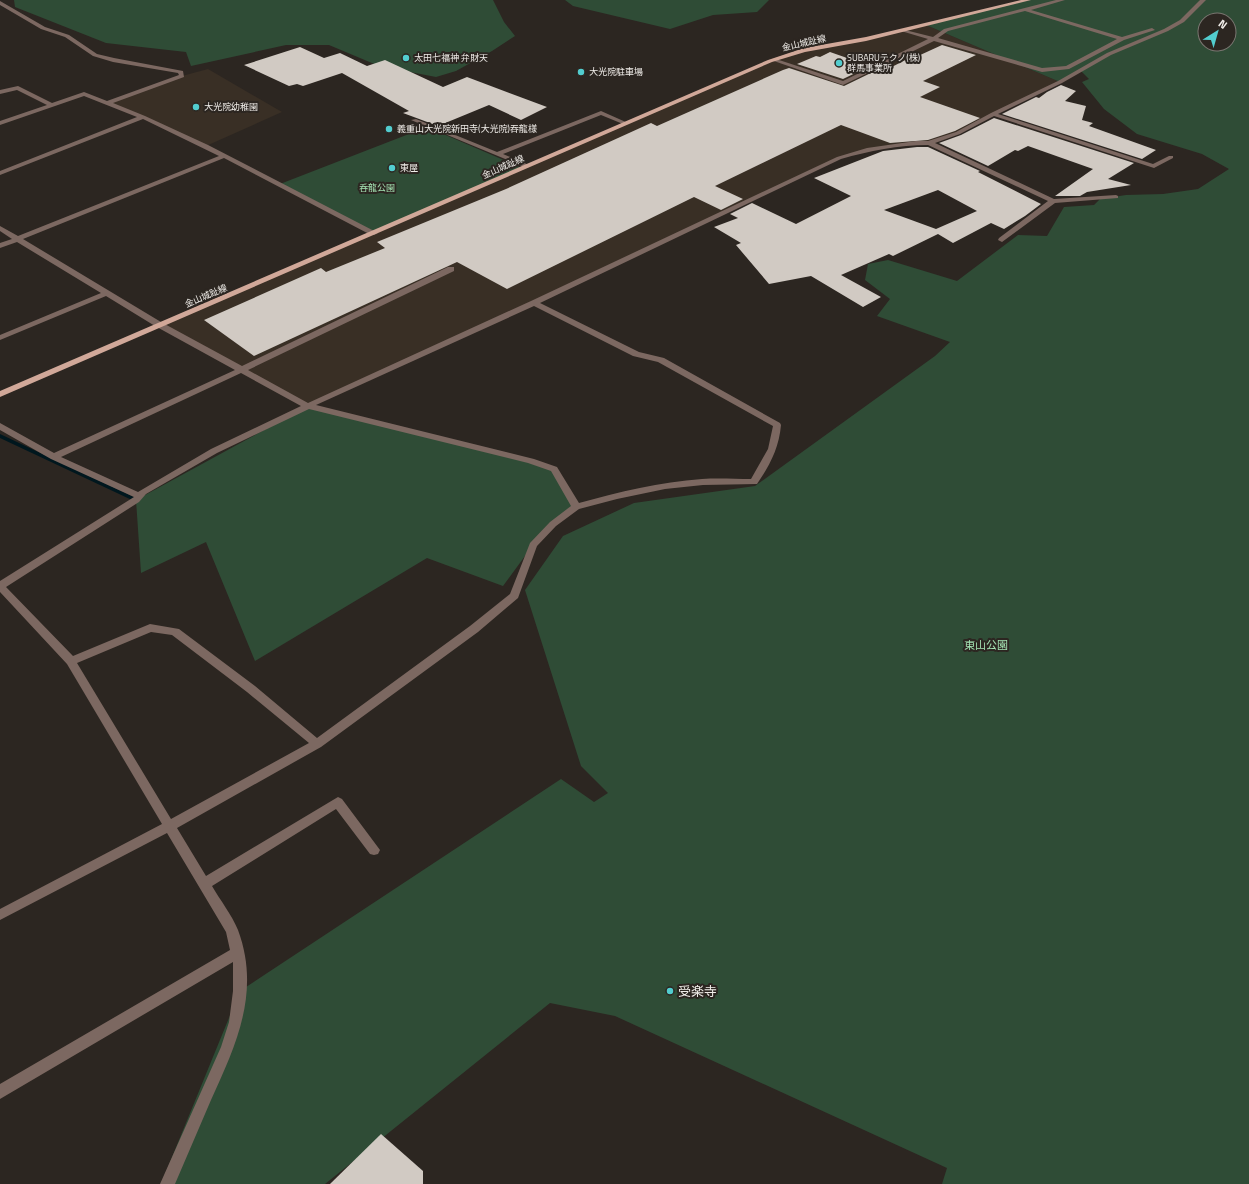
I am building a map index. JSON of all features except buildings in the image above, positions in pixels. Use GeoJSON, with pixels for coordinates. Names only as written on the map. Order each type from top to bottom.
{"type":"FeatureCollection","features":[{"type":"Feature","properties":{"kind":"main road","name":"金山城趾線"},"geometry":{"type":"LineString","coordinates":[[0,394],[774,60],[804,50],[866,39],[1028,0]]}},
{"type":"Feature","properties":{"kind":"street"},"geometry":{"type":"LineString","coordinates":[[774,60],[843,83],[933,39],[946,30],[1062,0]]}},
{"type":"Feature","properties":{"kind":"street"},"geometry":{"type":"LineString","coordinates":[[167,1184],[228,1048],[236,1022],[240,991],[239,962],[232,931],[70,661],[0,586],[136,500],[143,492],[214,451],[308,406],[534,303],[838,158],[867,150],[916,143],[929,143],[958,133],[993,114],[1060,82],[1109,54],[1166,30],[1182,21],[1203,0]]}},
{"type":"Feature","properties":{"kind":"street"},"geometry":{"type":"LineString","coordinates":[[0,3],[43,28],[68,36],[95,55],[113,60],[181,72],[182,76],[107,103]]}},
{"type":"Feature","properties":{"kind":"street"},"geometry":{"type":"LineString","coordinates":[[1026,10],[1122,39]]}},
{"type":"Feature","properties":{"kind":"street"},"geometry":{"type":"LineString","coordinates":[[903,30],[1042,70],[1067,68],[1122,39],[1152,30]]}},
{"type":"Feature","properties":{"kind":"street"},"geometry":{"type":"LineString","coordinates":[[0,92],[18,88],[52,105]]}},
{"type":"Feature","properties":{"kind":"street"},"geometry":{"type":"LineString","coordinates":[[0,123],[84,94],[143,117],[224,156],[374,233]]}},
{"type":"Feature","properties":{"kind":"street"},"geometry":{"type":"LineString","coordinates":[[497,154],[601,113],[625,123]]}},
{"type":"Feature","properties":{"kind":"street"},"geometry":{"type":"LineString","coordinates":[[993,114],[1154,166],[1171,157]]}},
{"type":"Feature","properties":{"kind":"street"},"geometry":{"type":"LineString","coordinates":[[0,173],[143,117]]}},
{"type":"Feature","properties":{"kind":"street"},"geometry":{"type":"LineString","coordinates":[[414,120],[527,166]]}},
{"type":"Feature","properties":{"kind":"street"},"geometry":{"type":"LineString","coordinates":[[929,143],[1053,201],[1116,197]]}},
{"type":"Feature","properties":{"kind":"street"},"geometry":{"type":"LineString","coordinates":[[0,246],[224,156]]}},
{"type":"Feature","properties":{"kind":"street"},"geometry":{"type":"LineString","coordinates":[[1002,240],[1053,201]]}},
{"type":"Feature","properties":{"kind":"street"},"geometry":{"type":"LineString","coordinates":[[0,228],[160,325],[308,406],[531,461],[554,470],[576,507]]}},
{"type":"Feature","properties":{"kind":"street"},"geometry":{"type":"LineString","coordinates":[[54,457],[241,370],[451,269]]}},
{"type":"Feature","properties":{"kind":"street"},"geometry":{"type":"LineString","coordinates":[[0,338],[107,293]]}},
{"type":"Feature","properties":{"kind":"street"},"geometry":{"type":"LineString","coordinates":[[0,915],[169,826],[317,744],[474,629],[514,596],[533,545],[553,524],[576,507],[616,496],[665,486],[703,482],[754,482],[771,454],[775,442],[777,425],[661,360],[636,354],[534,303]]}},
{"type":"Feature","properties":{"kind":"street"},"geometry":{"type":"LineString","coordinates":[[0,426],[54,457],[139,496]]}},
{"type":"Feature","properties":{"kind":"street"},"geometry":{"type":"LineString","coordinates":[[70,661],[150,628],[174,632],[250,689],[317,744]]}},
{"type":"Feature","properties":{"kind":"street"},"geometry":{"type":"LineString","coordinates":[[204,884],[338,802],[374,850]]}},
{"type":"Feature","properties":{"kind":"street"},"geometry":{"type":"LineString","coordinates":[[0,1092],[237,953]]}},
{"type":"Feature","properties":{"kind":"shaded area"},"geometry":{"type":"Polygon","coordinates":[[[926,25],[1060,82],[953,135],[929,143],[867,150],[839,158],[308,406],[160,325],[789,54],[926,25]]]}},
{"type":"Feature","properties":{"kind":"shaded area","name":"大光院幼稚園"},"geometry":{"type":"Polygon","coordinates":[[[208,69],[282,112],[206,146],[107,103],[182,76],[208,69]]]}},
{"type":"Feature","properties":{"kind":"green space"},"geometry":{"type":"Polygon","coordinates":[[[14,0],[493,0],[504,22],[515,36],[456,71],[436,77],[379,66],[329,45],[286,45],[191,66],[186,52],[106,43],[15,7],[14,0]]]}},
{"type":"Feature","properties":{"kind":"green space"},"geometry":{"type":"Polygon","coordinates":[[[565,0],[769,0],[757,12],[713,15],[670,29],[573,6],[565,0]]]}},
{"type":"Feature","properties":{"kind":"green space","name":"東山公園"},"geometry":{"type":"Polygon","coordinates":[[[1028,0],[1249,0],[1249,1184],[942,1184],[947,1168],[615,1016],[550,1003],[325,1184],[161,1184],[240,991],[561,779],[594,802],[608,793],[581,766],[525,590],[563,536],[634,503],[755,486],[935,356],[950,342],[877,316],[890,299],[865,280],[868,264],[888,260],[957,281],[1018,235],[1047,236],[1064,207],[1094,205],[1100,199],[1126,195],[1163,194],[1198,189],[1229,169],[1202,154],[1137,134],[1104,109],[1082,82],[1089,79],[1081,71],[1060,82],[926,25],[1028,0]]]}},
{"type":"Feature","properties":{"kind":"green space","name":"呑龍公園"},"geometry":{"type":"Polygon","coordinates":[[[427,127],[522,168],[374,233],[280,184],[427,127]]]}},
{"type":"Feature","properties":{"kind":"green space"},"geometry":{"type":"Polygon","coordinates":[[[308,406],[554,469],[576,507],[533,545],[503,586],[427,558],[255,661],[206,542],[141,573],[136,500],[308,406]]]}},
{"type":"Feature","properties":{"kind":"waterway"},"geometry":{"type":"LineString","coordinates":[[0,436],[136,500]]}},
{"type":"Feature","properties":{"kind":"place","name":"太田七福神 弁財天"},"geometry":{"type":"Point","coordinates":[406,58]}},
{"type":"Feature","properties":{"kind":"place","name":"SUBARUテクノ(株) 群馬事業所"},"geometry":{"type":"Point","coordinates":[839,63]}},
{"type":"Feature","properties":{"kind":"place","name":"大光院駐車場"},"geometry":{"type":"Point","coordinates":[581,72]}},
{"type":"Feature","properties":{"kind":"place","name":"大光院幼稚園"},"geometry":{"type":"Point","coordinates":[196,107]}},
{"type":"Feature","properties":{"kind":"place","name":"義重山大光院新田寺(大光院)吞龍様"},"geometry":{"type":"Point","coordinates":[389,129]}},
{"type":"Feature","properties":{"kind":"place","name":"東屋"},"geometry":{"type":"Point","coordinates":[392,168]}},
{"type":"Feature","properties":{"kind":"place","name":"受楽寺"},"geometry":{"type":"Point","coordinates":[670,991]}}]}
